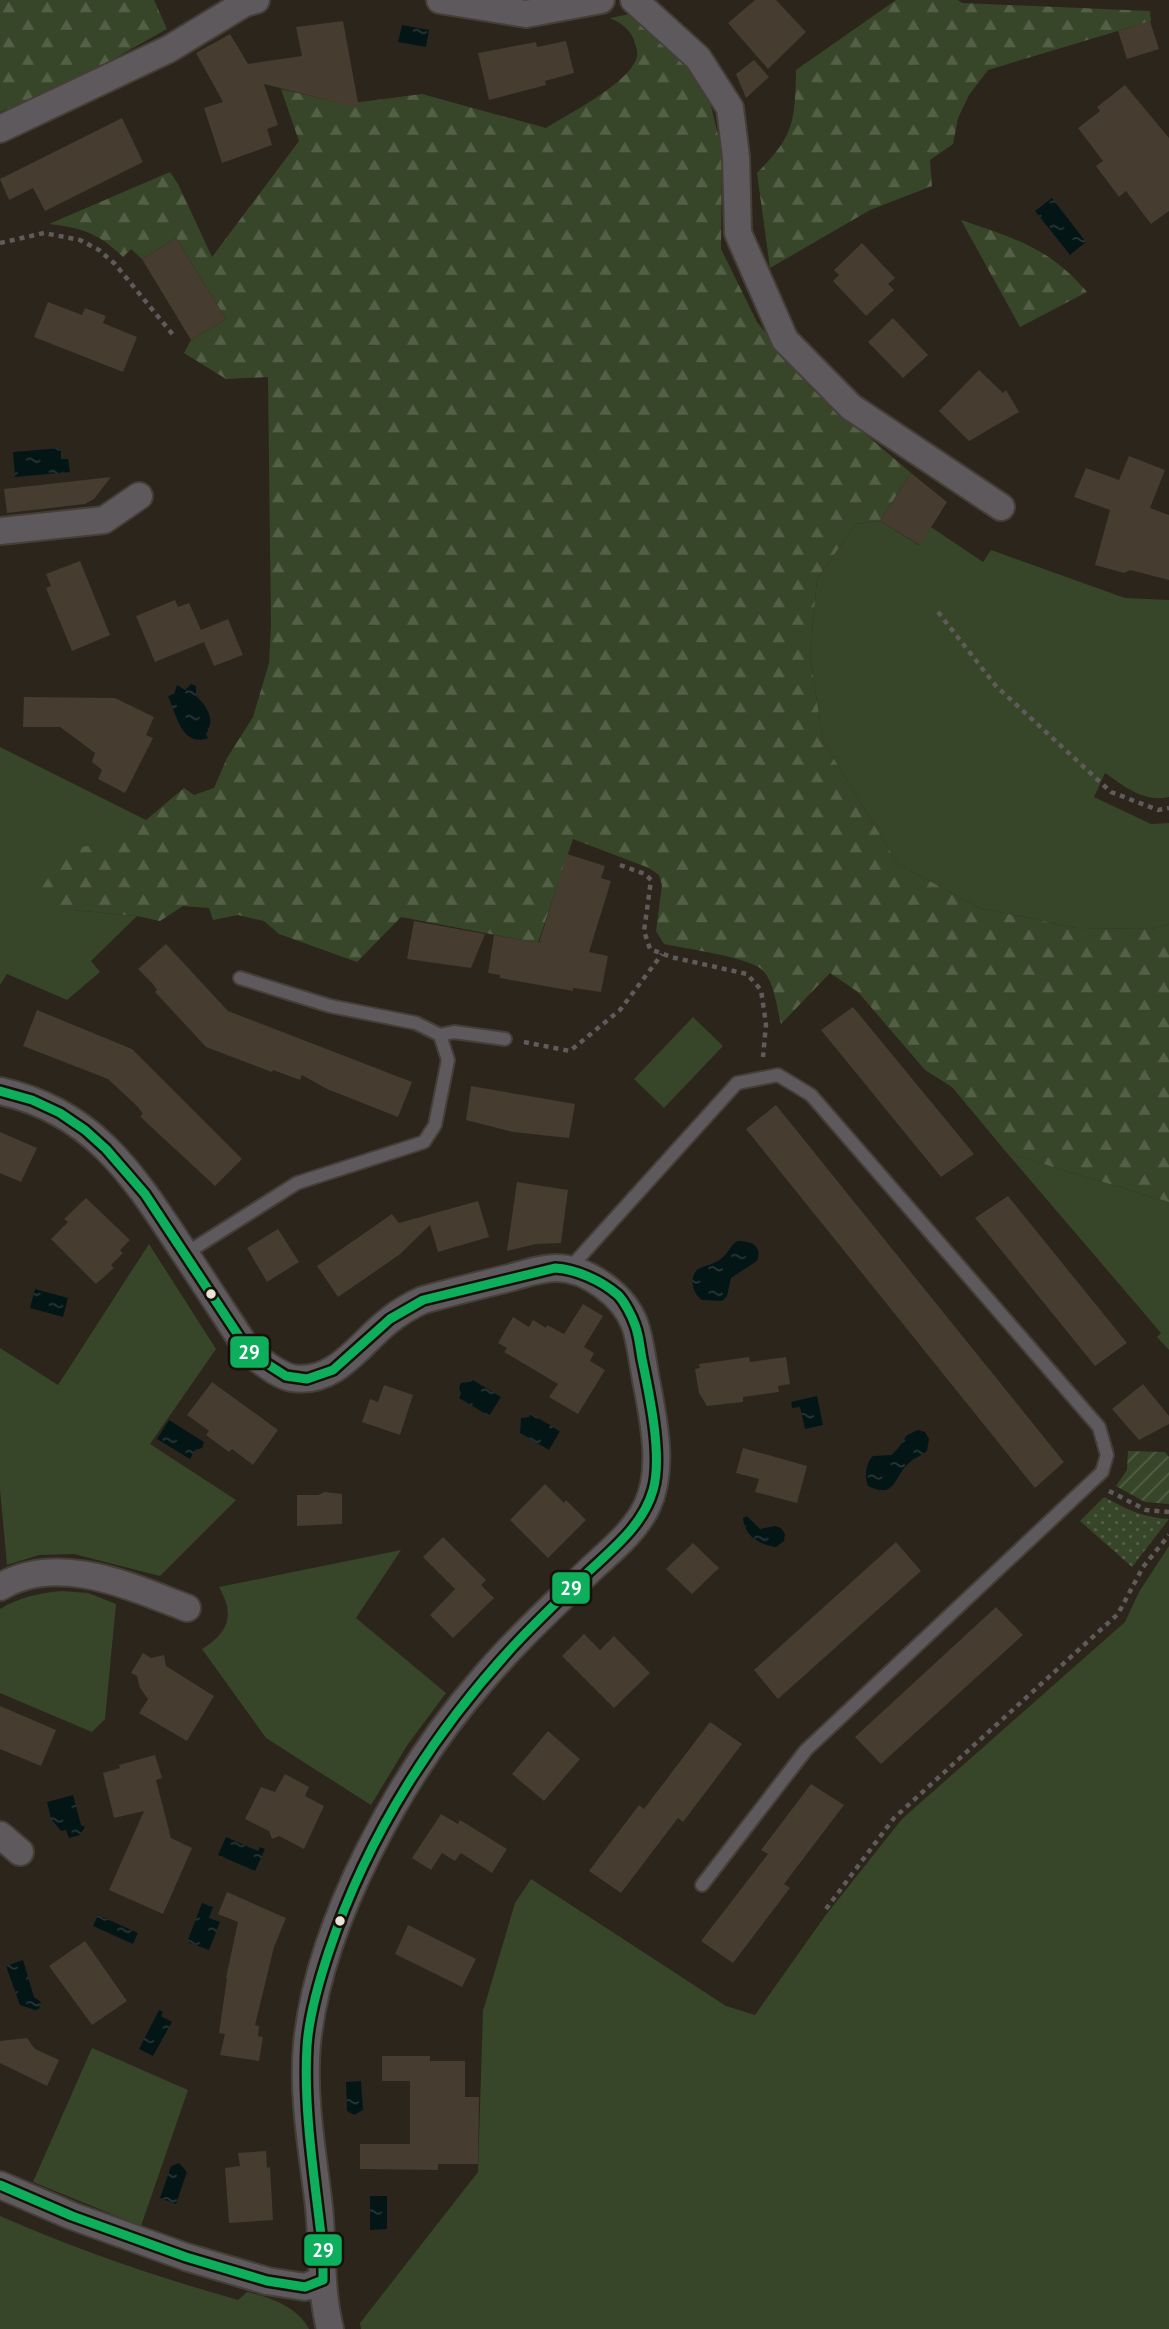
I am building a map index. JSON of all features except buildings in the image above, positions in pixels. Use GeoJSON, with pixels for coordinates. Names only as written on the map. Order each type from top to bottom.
{"type":"FeatureCollection","features":[{"type":"Feature","properties":{"kind":"street"},"geometry":{"type":"LineString","coordinates":[[0,129],[169,50],[245,3],[256,0]]}},
{"type":"Feature","properties":{"kind":"street"},"geometry":{"type":"LineString","coordinates":[[440,0],[526,14],[601,0]]}},
{"type":"Feature","properties":{"kind":"street"},"geometry":{"type":"LineString","coordinates":[[634,0],[698,58],[730,108],[736,157],[738,233],[785,340],[851,407],[1001,507]]}},
{"type":"Feature","properties":{"kind":"street"},"geometry":{"type":"LineString","coordinates":[[0,531],[104,520],[139,496]]}},
{"type":"Feature","properties":{"kind":"street"},"geometry":{"type":"LineString","coordinates":[[0,1091],[46,1105],[81,1126],[110,1149],[144,1191],[250,1353],[290,1378],[310,1379],[331,1372],[346,1362],[406,1307],[423,1300],[541,1270],[569,1269],[601,1284],[619,1296],[635,1324],[650,1401],[656,1460],[654,1488],[646,1508],[629,1533],[512,1647],[452,1717],[377,1834],[339,1920],[320,1977],[307,2043],[306,2084],[323,2253],[324,2305],[330,2329]]}},
{"type":"Feature","properties":{"kind":"street"},"geometry":{"type":"LineString","coordinates":[[1,1583],[37,1574],[76,1574],[107,1580],[187,1608]]}},
{"type":"Feature","properties":{"kind":"street"},"geometry":{"type":"LineString","coordinates":[[0,1835],[20,1852]]}},
{"type":"Feature","properties":{"kind":"street"},"geometry":{"type":"LineString","coordinates":[[0,2185],[72,2216],[186,2258],[267,2281],[305,2287],[323,2280]]}},
{"type":"Feature","properties":{"kind":"lane"},"geometry":{"type":"LineString","coordinates":[[240,978],[330,1006],[416,1023],[440,1035],[454,1031],[505,1039]]}},
{"type":"Feature","properties":{"kind":"lane"},"geometry":{"type":"LineString","coordinates":[[185,1254],[297,1183],[424,1142],[435,1125],[448,1060],[440,1035]]}},
{"type":"Feature","properties":{"kind":"lane"},"geometry":{"type":"LineString","coordinates":[[569,1269],[737,1083],[778,1075],[811,1095],[1099,1427],[1107,1455],[1102,1472],[806,1750],[702,1885]]}},
{"type":"Feature","properties":{"kind":"path"},"geometry":{"type":"LineString","coordinates":[[0,243],[44,233],[80,240],[99,250],[115,264],[174,336]]}},
{"type":"Feature","properties":{"kind":"path"},"geometry":{"type":"LineString","coordinates":[[938,612],[996,686],[1111,792],[1158,810],[1169,808]]}},
{"type":"Feature","properties":{"kind":"path"},"geometry":{"type":"LineString","coordinates":[[620,865],[645,874],[651,880],[644,931],[650,949],[747,974],[761,990],[766,1024],[761,1079]]}},
{"type":"Feature","properties":{"kind":"path"},"geometry":{"type":"LineString","coordinates":[[505,1039],[570,1051],[620,1010],[662,954]]}},
{"type":"Feature","properties":{"kind":"path"},"geometry":{"type":"LineString","coordinates":[[1095,1478],[1113,1494],[1146,1510],[1169,1512]]}},
{"type":"Feature","properties":{"kind":"path"},"geometry":{"type":"LineString","coordinates":[[826,1909],[894,1818],[1118,1614],[1143,1567],[1169,1535]]}},
{"type":"Feature","properties":{"kind":"green space"},"geometry":{"type":"Polygon","coordinates":[[[0,0],[154,0],[167,29],[76,80],[0,112],[0,0]]]}},
{"type":"Feature","properties":{"kind":"green space"},"geometry":{"type":"Polygon","coordinates":[[[896,0],[958,0],[962,3],[1150,11],[1151,21],[988,70],[969,95],[958,118],[953,144],[930,160],[932,186],[870,210],[770,268],[757,173],[779,149],[790,127],[795,103],[796,70],[896,0]]]}},
{"type":"Feature","properties":{"kind":"green space"},"geometry":{"type":"Polygon","coordinates":[[[630,14],[690,62],[707,90],[722,151],[721,249],[757,322],[808,385],[911,473],[880,521],[856,524],[817,579],[810,655],[823,741],[898,864],[980,908],[1076,928],[1152,929],[1169,924],[1169,1202],[1007,1153],[952,1087],[925,1070],[858,992],[830,973],[781,1024],[772,986],[760,968],[728,956],[664,944],[656,931],[662,885],[659,875],[649,868],[573,839],[538,943],[401,917],[357,962],[279,934],[264,921],[238,915],[213,920],[209,908],[183,906],[160,921],[137,916],[72,910],[36,897],[66,850],[109,842],[146,820],[184,788],[194,795],[214,788],[227,758],[253,717],[269,663],[271,625],[268,377],[226,379],[184,353],[191,340],[226,319],[176,238],[142,259],[131,249],[123,257],[106,242],[89,233],[49,224],[170,172],[212,257],[299,141],[281,89],[345,104],[422,94],[546,128],[612,87],[633,66],[637,54],[634,40],[624,26],[610,18],[630,14]]]}},
{"type":"Feature","properties":{"kind":"green space"},"geometry":{"type":"Polygon","coordinates":[[[961,220],[1030,246],[1059,265],[1087,292],[1020,327],[961,220]]]}},
{"type":"Feature","properties":{"kind":"green space"},"geometry":{"type":"Polygon","coordinates":[[[880,521],[919,545],[931,527],[983,562],[991,550],[1125,598],[1169,600],[1169,797],[1151,798],[1143,795],[1105,773],[1094,797],[1151,824],[1169,823],[1169,924],[1152,929],[1076,928],[980,908],[898,864],[823,741],[810,655],[817,579],[856,524],[880,521]]]}},
{"type":"Feature","properties":{"kind":"green space"},"geometry":{"type":"Polygon","coordinates":[[[0,747],[146,820],[72,910],[137,916],[91,961],[100,972],[67,1000],[7,974],[0,985],[0,747]]]}},
{"type":"Feature","properties":{"kind":"green space"},"geometry":{"type":"Polygon","coordinates":[[[693,1017],[723,1046],[664,1108],[634,1079],[693,1017]]]}},
{"type":"Feature","properties":{"kind":"green space"},"geometry":{"type":"Polygon","coordinates":[[[1007,1153],[1169,1202],[1169,1350],[1157,1337],[1161,1333],[1007,1153]]]}},
{"type":"Feature","properties":{"kind":"green space"},"geometry":{"type":"Polygon","coordinates":[[[149,1244],[216,1349],[150,1444],[236,1500],[160,1576],[74,1554],[39,1555],[7,1565],[0,1489],[0,1348],[58,1385],[149,1244]]]}},
{"type":"Feature","properties":{"kind":"green space"},"geometry":{"type":"Polygon","coordinates":[[[1128,1451],[1165,1452],[1169,1457],[1169,1504],[1145,1502],[1116,1486],[1127,1470],[1128,1451]]]}},
{"type":"Feature","properties":{"kind":"green space"},"geometry":{"type":"Polygon","coordinates":[[[1104,1497],[1135,1512],[1169,1519],[1132,1567],[1080,1521],[1104,1497]]]}},
{"type":"Feature","properties":{"kind":"green space"},"geometry":{"type":"Polygon","coordinates":[[[1169,1546],[1169,2329],[361,2329],[360,2323],[478,2172],[483,2011],[515,1903],[531,1879],[726,2006],[755,2015],[825,1916],[902,1819],[1125,1622],[1139,1592],[1169,1546]]]}},
{"type":"Feature","properties":{"kind":"green space"},"geometry":{"type":"Polygon","coordinates":[[[401,1550],[356,1618],[446,1693],[408,1744],[371,1805],[266,1738],[202,1649],[218,1636],[227,1622],[227,1606],[219,1587],[401,1550]]]}},
{"type":"Feature","properties":{"kind":"green space"},"geometry":{"type":"Polygon","coordinates":[[[62,1591],[88,1593],[116,1604],[105,1719],[92,1732],[0,1693],[0,1609],[30,1596],[62,1591]]]}},
{"type":"Feature","properties":{"kind":"green space"},"geometry":{"type":"Polygon","coordinates":[[[92,2048],[188,2090],[141,2226],[33,2182],[92,2048]]]}},
{"type":"Feature","properties":{"kind":"green space"},"geometry":{"type":"Polygon","coordinates":[[[0,2216],[88,2251],[208,2291],[238,2300],[247,2292],[265,2297],[291,2309],[309,2329],[0,2329],[0,2216]]]}},
{"type":"Feature","properties":{"kind":"water"},"geometry":{"type":"Polygon","coordinates":[[[402,25],[429,30],[426,47],[398,42],[402,25]]]}},
{"type":"Feature","properties":{"kind":"water"},"geometry":{"type":"Polygon","coordinates":[[[1052,198],[1086,242],[1070,255],[1035,211],[1052,198]]]}},
{"type":"Feature","properties":{"kind":"water"},"geometry":{"type":"Polygon","coordinates":[[[61,448],[61,459],[68,459],[70,472],[15,477],[13,452],[61,448]]]}},
{"type":"Feature","properties":{"kind":"water"},"geometry":{"type":"Polygon","coordinates":[[[191,684],[196,686],[196,696],[209,714],[210,724],[206,734],[208,738],[199,740],[186,734],[177,720],[168,696],[174,694],[177,685],[185,690],[191,684]]]}},
{"type":"Feature","properties":{"kind":"water"},"geometry":{"type":"Polygon","coordinates":[[[737,1241],[756,1247],[757,1261],[731,1278],[727,1296],[722,1301],[702,1300],[694,1290],[692,1281],[695,1273],[719,1260],[737,1241]]]}},
{"type":"Feature","properties":{"kind":"water"},"geometry":{"type":"Polygon","coordinates":[[[35,1289],[68,1298],[63,1317],[30,1308],[35,1289]]]}},
{"type":"Feature","properties":{"kind":"water"},"geometry":{"type":"Polygon","coordinates":[[[471,1379],[501,1397],[489,1416],[459,1398],[461,1383],[471,1379]]]}},
{"type":"Feature","properties":{"kind":"water"},"geometry":{"type":"Polygon","coordinates":[[[817,1396],[823,1425],[805,1429],[800,1407],[792,1408],[791,1402],[817,1396]]]}},
{"type":"Feature","properties":{"kind":"water"},"geometry":{"type":"Polygon","coordinates":[[[531,1414],[560,1431],[549,1450],[520,1433],[521,1418],[531,1414]]]}},
{"type":"Feature","properties":{"kind":"water"},"geometry":{"type":"Polygon","coordinates":[[[169,1420],[204,1442],[202,1448],[195,1450],[190,1459],[157,1439],[169,1420]]]}},
{"type":"Feature","properties":{"kind":"water"},"geometry":{"type":"Polygon","coordinates":[[[918,1430],[925,1432],[929,1439],[927,1451],[909,1463],[889,1489],[877,1490],[868,1486],[866,1470],[873,1456],[891,1455],[907,1435],[918,1430]]]}},
{"type":"Feature","properties":{"kind":"water"},"geometry":{"type":"Polygon","coordinates":[[[747,1516],[760,1529],[775,1526],[781,1528],[785,1534],[784,1541],[776,1547],[754,1538],[744,1524],[743,1518],[747,1516]]]}},
{"type":"Feature","properties":{"kind":"water"},"geometry":{"type":"Polygon","coordinates":[[[73,1795],[81,1825],[85,1827],[80,1835],[69,1838],[66,1830],[61,1831],[51,1819],[47,1802],[73,1795]]]}},
{"type":"Feature","properties":{"kind":"water"},"geometry":{"type":"Polygon","coordinates":[[[226,1837],[258,1851],[260,1847],[265,1849],[255,1871],[218,1855],[226,1837]]]}},
{"type":"Feature","properties":{"kind":"water"},"geometry":{"type":"Polygon","coordinates":[[[202,1903],[213,1907],[209,1918],[220,1922],[209,1950],[187,1942],[202,1903]]]}},
{"type":"Feature","properties":{"kind":"water"},"geometry":{"type":"Polygon","coordinates":[[[98,1915],[138,1933],[133,1944],[93,1926],[98,1915]]]}},
{"type":"Feature","properties":{"kind":"water"},"geometry":{"type":"Polygon","coordinates":[[[23,1960],[34,1997],[41,2002],[39,2009],[20,2005],[6,1966],[23,1960]]]}},
{"type":"Feature","properties":{"kind":"water"},"geometry":{"type":"Polygon","coordinates":[[[159,2010],[163,2012],[161,2016],[172,2022],[153,2056],[139,2049],[159,2010]]]}},
{"type":"Feature","properties":{"kind":"water"},"geometry":{"type":"Polygon","coordinates":[[[361,2081],[363,2110],[354,2115],[347,2111],[346,2082],[361,2081]]]}},
{"type":"Feature","properties":{"kind":"water"},"geometry":{"type":"Polygon","coordinates":[[[179,2163],[187,2172],[176,2204],[160,2198],[171,2166],[179,2163]]]}},
{"type":"Feature","properties":{"kind":"water"},"geometry":{"type":"Polygon","coordinates":[[[370,2196],[387,2196],[387,2229],[370,2230],[370,2196]]]}},
{"type":"Feature","properties":{"kind":"transit line","name":"29"},"geometry":{"type":"LineString","coordinates":[[0,1091],[32,1100],[60,1113],[106,1149],[145,1194],[250,1353],[286,1376],[307,1379],[333,1370],[390,1319],[423,1300],[555,1268],[580,1273],[597,1281],[612,1290],[630,1313],[636,1329],[656,1443],[656,1476],[642,1515],[616,1546],[520,1639],[460,1709],[433,1746],[384,1824],[345,1908],[318,1986],[307,2046],[308,2123],[323,2253],[323,2280],[305,2287],[267,2281],[186,2257],[72,2216],[0,2185]]}}]}
